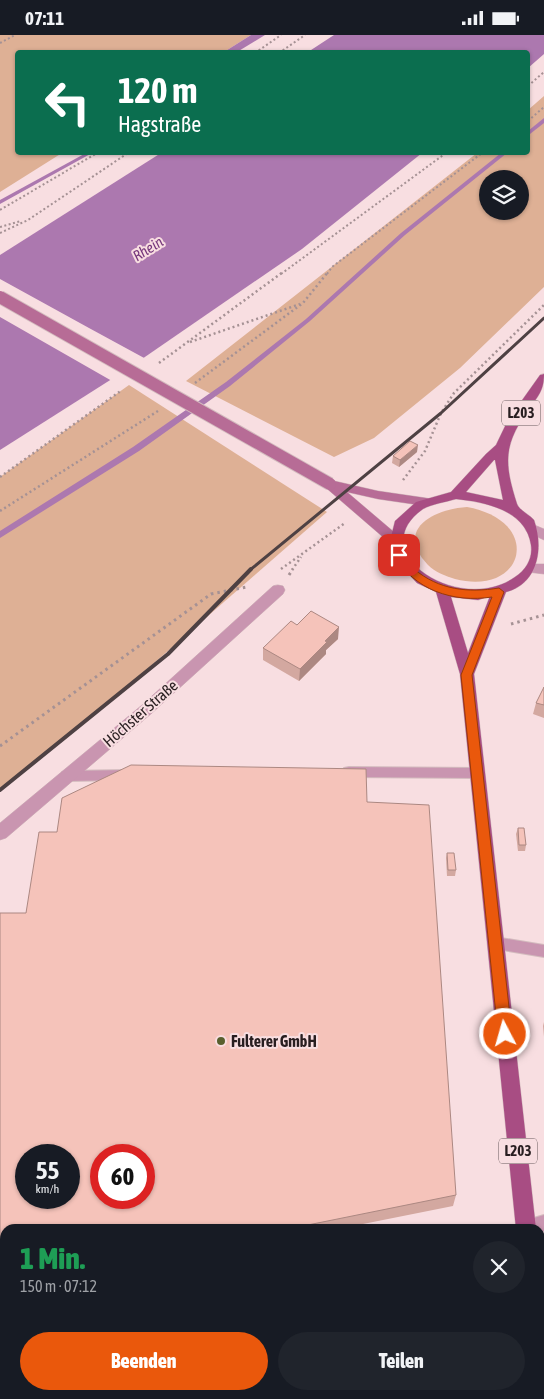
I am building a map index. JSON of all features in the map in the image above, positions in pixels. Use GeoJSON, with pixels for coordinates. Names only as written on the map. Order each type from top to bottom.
{"type":"FeatureCollection","features":[{"type":"Feature","properties":{"kind":"main road"},"geometry":{"type":"LineString","coordinates":[[0,297],[330,484],[396,541]]}},
{"type":"Feature","properties":{"kind":"main road","name":"L203"},"geometry":{"type":"LineString","coordinates":[[513,510],[506,494],[501,449],[508,432],[544,378]]}},
{"type":"Feature","properties":{"kind":"main road","name":"L203"},"geometry":{"type":"LineString","coordinates":[[456,495],[490,457],[501,449]]}},
{"type":"Feature","properties":{"kind":"main road"},"geometry":{"type":"LineString","coordinates":[[330,484],[378,495],[426,502]]}},
{"type":"Feature","properties":{"kind":"main road","name":"L203"},"geometry":{"type":"LineString","coordinates":[[456,495],[496,501],[513,510],[538,532],[538,569],[519,583],[499,592],[471,595],[442,590],[423,581],[408,569],[399,555],[396,541],[399,525],[410,512],[426,502],[456,495]]}},
{"type":"Feature","properties":{"kind":"main road","name":"L203"},"geometry":{"type":"LineString","coordinates":[[442,590],[467,675],[525,1224]]}},
{"type":"Feature","properties":{"kind":"main road","name":"L203"},"geometry":{"type":"LineString","coordinates":[[467,675],[499,592]]}},
{"type":"Feature","properties":{"kind":"street","name":"Höchster Straße"},"geometry":{"type":"LineString","coordinates":[[0,833],[146,709],[278,591]]}},
{"type":"Feature","properties":{"kind":"lane"},"geometry":{"type":"LineString","coordinates":[[331,773],[476,773]]}},
{"type":"Feature","properties":{"kind":"lane"},"geometry":{"type":"LineString","coordinates":[[67,776],[135,775]]}},
{"type":"Feature","properties":{"kind":"lane"},"geometry":{"type":"LineString","coordinates":[[495,943],[544,951]]}},
{"type":"Feature","properties":{"kind":"path"},"geometry":{"type":"LineString","coordinates":[[0,43],[15,35]]}},
{"type":"Feature","properties":{"kind":"path"},"geometry":{"type":"LineString","coordinates":[[259,50],[281,35]]}},
{"type":"Feature","properties":{"kind":"path"},"geometry":{"type":"LineString","coordinates":[[283,50],[305,35]]}},
{"type":"Feature","properties":{"kind":"path"},"geometry":{"type":"LineString","coordinates":[[530,84],[544,72]]}},
{"type":"Feature","properties":{"kind":"path"},"geometry":{"type":"LineString","coordinates":[[530,119],[544,107]]}},
{"type":"Feature","properties":{"kind":"path"},"geometry":{"type":"LineString","coordinates":[[0,210],[94,155]]}},
{"type":"Feature","properties":{"kind":"path"},"geometry":{"type":"LineString","coordinates":[[0,233],[28,220],[125,155]]}},
{"type":"Feature","properties":{"kind":"path"},"geometry":{"type":"LineString","coordinates":[[153,367],[443,155]]}},
{"type":"Feature","properties":{"kind":"path"},"geometry":{"type":"LineString","coordinates":[[187,389],[303,303],[332,267],[479,155]]}},
{"type":"Feature","properties":{"kind":"path"},"geometry":{"type":"LineString","coordinates":[[0,227],[28,220]]}},
{"type":"Feature","properties":{"kind":"path"},"geometry":{"type":"LineString","coordinates":[[185,344],[303,303]]}},
{"type":"Feature","properties":{"kind":"path"},"geometry":{"type":"LineString","coordinates":[[399,486],[426,451],[441,413],[454,393],[544,305]]}},
{"type":"Feature","properties":{"kind":"path"},"geometry":{"type":"LineString","coordinates":[[0,477],[129,385]]}},
{"type":"Feature","properties":{"kind":"path"},"geometry":{"type":"LineString","coordinates":[[0,511],[164,406]]}},
{"type":"Feature","properties":{"kind":"path"},"geometry":{"type":"LineString","coordinates":[[280,570],[348,521]]}},
{"type":"Feature","properties":{"kind":"path"},"geometry":{"type":"LineString","coordinates":[[0,746],[211,594],[248,587]]}},
{"type":"Feature","properties":{"kind":"path"},"geometry":{"type":"LineString","coordinates":[[505,626],[544,615]]}},
{"type":"Feature","properties":{"kind":"shaded area"},"geometry":{"type":"Polygon","coordinates":[[[0,35],[251,35],[227,50],[15,50],[15,155],[59,155],[0,192],[0,35]]]}},
{"type":"Feature","properties":{"kind":"shaded area"},"geometry":{"type":"Polygon","coordinates":[[[544,96],[544,287],[460,368],[374,438],[334,457],[186,381],[474,155],[530,155],[530,108],[544,96]]]}},
{"type":"Feature","properties":{"kind":"shaded area"},"geometry":{"type":"Polygon","coordinates":[[[129,385],[327,512],[90,719],[0,790],[0,477],[129,385]]]}},
{"type":"Feature","properties":{"kind":"shaded area"},"geometry":{"type":"Polygon","coordinates":[[[467,507],[491,515],[507,527],[515,541],[516,555],[510,568],[497,577],[479,582],[451,578],[440,574],[428,565],[419,553],[415,541],[416,532],[422,524],[442,512],[467,507]]]}},
{"type":"Feature","properties":{"kind":"water"},"geometry":{"type":"Polygon","coordinates":[[[251,35],[265,35],[240,50],[227,50],[251,35]]]}},
{"type":"Feature","properties":{"kind":"water"},"geometry":{"type":"Polygon","coordinates":[[[334,35],[544,35],[544,54],[530,66],[530,50],[311,50],[334,35]]]}},
{"type":"Feature","properties":{"kind":"water","name":"Rhein"},"geometry":{"type":"Polygon","coordinates":[[[158,155],[420,155],[302,249],[126,370],[0,450],[0,255],[158,155]]]}},
{"type":"Feature","properties":{"kind":"pier"},"geometry":{"type":"Polygon","coordinates":[[[0,279],[146,359],[112,381],[0,317],[0,279]]]}},
{"type":"Feature","properties":{"kind":"building"},"geometry":{"type":"Polygon","coordinates":[[[410,441],[418,445],[400,460],[393,456],[410,441]]]}},
{"type":"Feature","properties":{"kind":"building"},"geometry":{"type":"Polygon","coordinates":[[[311,611],[339,627],[300,669],[263,648],[291,621],[297,625],[311,611]]]}},
{"type":"Feature","properties":{"kind":"building"},"geometry":{"type":"Polygon","coordinates":[[[544,687],[544,705],[536,703],[544,687]]]}},
{"type":"Feature","properties":{"kind":"building","name":"Fulterer GmbH"},"geometry":{"type":"Polygon","coordinates":[[[131,765],[366,769],[367,802],[429,805],[456,1195],[313,1224],[0,1224],[0,913],[26,913],[39,832],[57,832],[62,798],[131,765]]]}},
{"type":"Feature","properties":{"kind":"building"},"geometry":{"type":"Polygon","coordinates":[[[518,828],[524,828],[526,845],[519,845],[518,828]]]}},
{"type":"Feature","properties":{"kind":"building"},"geometry":{"type":"Polygon","coordinates":[[[447,853],[454,853],[456,870],[448,870],[447,853]]]}},
{"type":"Feature","properties":{"kind":"waterway"},"geometry":{"type":"LineString","coordinates":[[530,131],[544,120]]}},
{"type":"Feature","properties":{"kind":"waterway"},"geometry":{"type":"LineString","coordinates":[[0,202],[85,155]]}},
{"type":"Feature","properties":{"kind":"waterway"},"geometry":{"type":"LineString","coordinates":[[0,535],[136,449],[228,384],[308,320],[403,234],[502,155]]}},
{"type":"Feature","properties":{"kind":"railway"},"geometry":{"type":"LineString","coordinates":[[250,570],[441,413],[544,318]]}},
{"type":"Feature","properties":{"kind":"railway"},"geometry":{"type":"LineString","coordinates":[[0,790],[168,654],[250,570]]}},
{"type":"Feature","properties":{"kind":"place","name":"Fulterer GmbH"},"geometry":{"type":"Point","coordinates":[221,1041]}},
{"type":"Feature","properties":{"kind":"route"},"geometry":{"type":"LineString","coordinates":[[399,555],[408,569],[423,581],[442,590],[480,595],[499,592],[467,675],[505,1034]]}}]}
